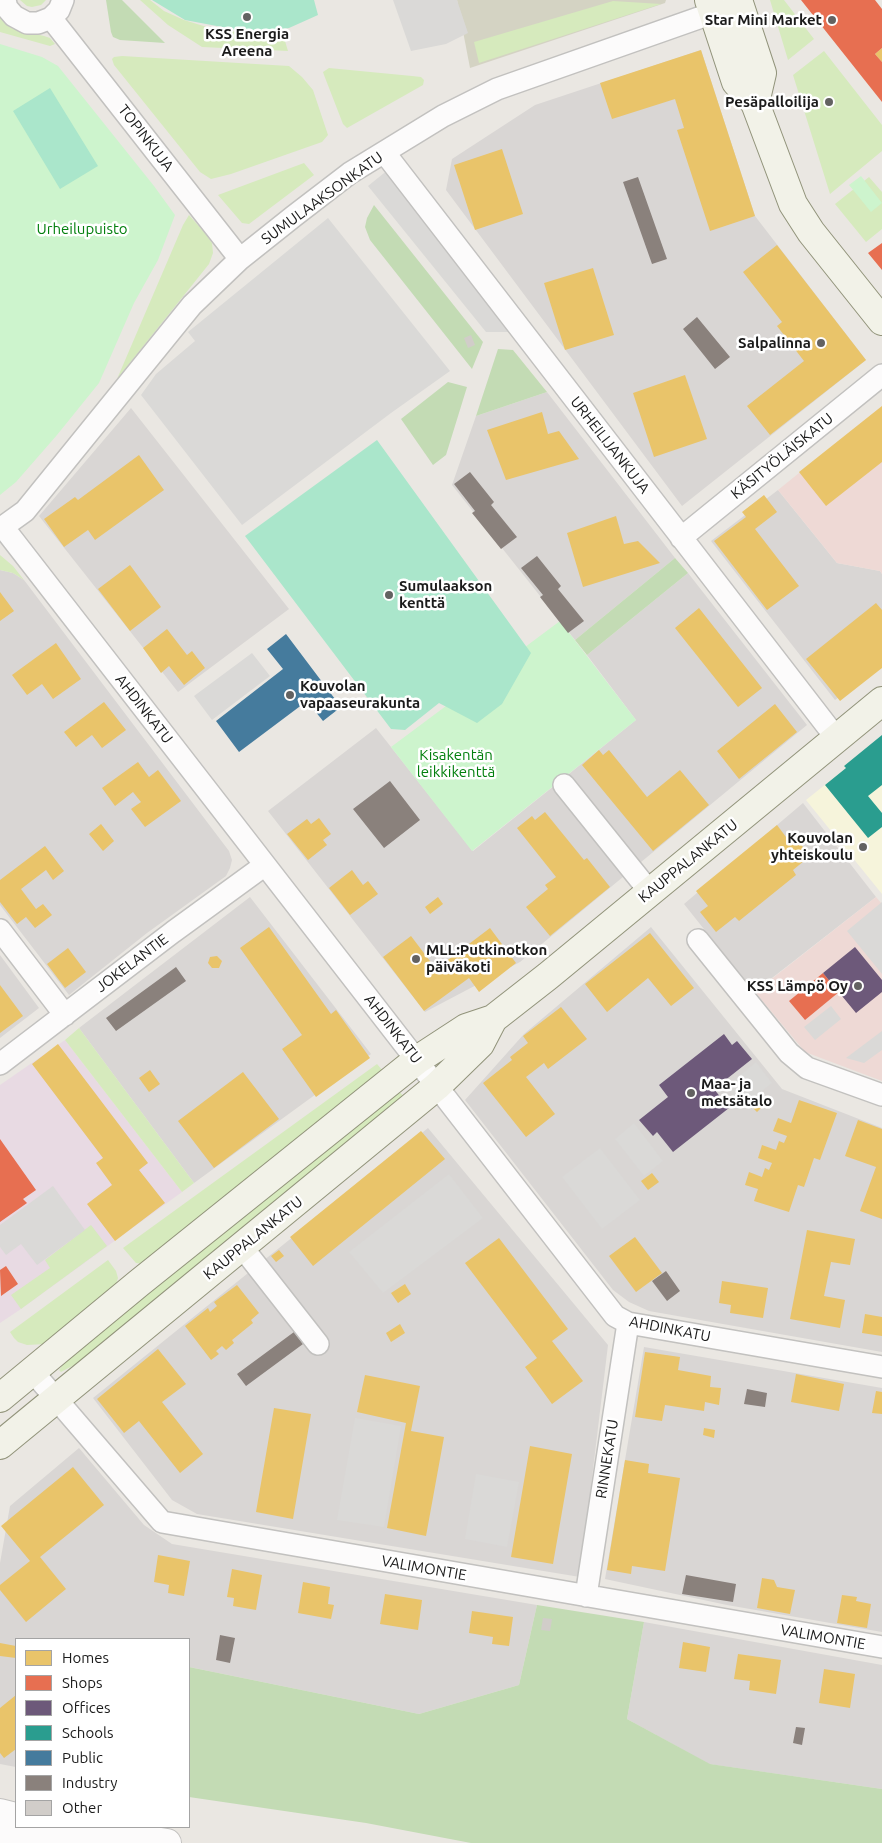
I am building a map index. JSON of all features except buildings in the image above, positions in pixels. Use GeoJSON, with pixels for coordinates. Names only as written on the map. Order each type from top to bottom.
{"type":"FeatureCollection","features":[{"type":"Feature","properties":{"kind":"main road"},"geometry":{"type":"LineString","coordinates":[[739,2],[762,72],[755,103]]}},
{"type":"Feature","properties":{"kind":"main road"},"geometry":{"type":"LineString","coordinates":[[711,7],[736,82],[755,103],[787,189],[801,219],[882,322]]}},
{"type":"Feature","properties":{"kind":"main road","name":"KAUPPALANKATU"},"geometry":{"type":"LineString","coordinates":[[0,1398],[417,1060],[466,1028],[493,1019],[882,701]]}},
{"type":"Feature","properties":{"kind":"main road","name":"KAUPPALANKATU"},"geometry":{"type":"LineString","coordinates":[[0,1445],[437,1086],[480,1044],[493,1019]]}},
{"type":"Feature","properties":{"kind":"street","name":"TOPINKUJA"},"geometry":{"type":"LineString","coordinates":[[5,0],[7,8],[14,16],[27,23],[38,23],[57,9],[240,259]]}},
{"type":"Feature","properties":{"kind":"street","name":"SUMULAAKSONKATU"},"geometry":{"type":"LineString","coordinates":[[1,528],[25,511],[192,304],[240,259],[343,178],[443,116],[497,89],[711,7],[739,2]]}},
{"type":"Feature","properties":{"kind":"street","name":"URHEILIJANKUJA"},"geometry":{"type":"LineString","coordinates":[[384,152],[837,739]]}},
{"type":"Feature","properties":{"kind":"street","name":"KÄSITYÖLÄISKATU"},"geometry":{"type":"LineString","coordinates":[[681,538],[882,375]]}},
{"type":"Feature","properties":{"kind":"street","name":"AHDINKATU"},"geometry":{"type":"LineString","coordinates":[[1,528],[615,1316],[628,1323],[882,1367]]}},
{"type":"Feature","properties":{"kind":"street"},"geometry":{"type":"LineString","coordinates":[[564,785],[650,892]]}},
{"type":"Feature","properties":{"kind":"street","name":"JOKELANTIE"},"geometry":{"type":"LineString","coordinates":[[0,1064],[173,932],[265,865]]}},
{"type":"Feature","properties":{"kind":"street"},"geometry":{"type":"LineString","coordinates":[[0,930],[65,1015]]}},
{"type":"Feature","properties":{"kind":"street"},"geometry":{"type":"LineString","coordinates":[[698,940],[789,1053],[807,1068],[882,1095]]}},
{"type":"Feature","properties":{"kind":"street"},"geometry":{"type":"LineString","coordinates":[[242,1247],[318,1344]]}},
{"type":"Feature","properties":{"kind":"street","name":"RINNEKATU"},"geometry":{"type":"LineString","coordinates":[[586,1596],[628,1323]]}},
{"type":"Feature","properties":{"kind":"street","name":"VALIMONTIE"},"geometry":{"type":"LineString","coordinates":[[33,1372],[162,1522],[882,1647]]}},
{"type":"Feature","properties":{"kind":"street"},"geometry":{"type":"LineString","coordinates":[[0,1813],[15,1817]]}},
{"type":"Feature","properties":{"kind":"street"},"geometry":{"type":"LineString","coordinates":[[100,1828],[123,1836]]}},
{"type":"Feature","properties":{"kind":"street"},"geometry":{"type":"LineString","coordinates":[[0,1834],[123,1836],[167,1843]]}},
{"type":"Feature","properties":{"kind":"shaded area"},"geometry":{"type":"Polygon","coordinates":[[[393,0],[457,0],[468,33],[446,44],[411,51],[393,0]]]}},
{"type":"Feature","properties":{"kind":"shaded area"},"geometry":{"type":"Polygon","coordinates":[[[457,0],[666,0],[665,3],[470,68],[457,0]]]}},
{"type":"Feature","properties":{"kind":"shaded area"},"geometry":{"type":"Polygon","coordinates":[[[701,50],[755,216],[866,360],[682,506],[446,190],[452,159],[535,105],[701,50]]]}},
{"type":"Feature","properties":{"kind":"shaded area"},"geometry":{"type":"Polygon","coordinates":[[[394,165],[522,332],[486,332],[368,186],[394,165]]]}},
{"type":"Feature","properties":{"kind":"shaded area"},"geometry":{"type":"Polygon","coordinates":[[[328,218],[450,371],[242,525],[141,395],[156,374],[195,341],[188,332],[328,218]]]}},
{"type":"Feature","properties":{"kind":"shaded area"},"geometry":{"type":"Polygon","coordinates":[[[547,392],[675,558],[575,640],[452,485],[476,416],[547,392]]]}},
{"type":"Feature","properties":{"kind":"shaded area"},"geometry":{"type":"Polygon","coordinates":[[[882,406],[882,574],[880,571],[837,563],[778,490],[882,406]]]}},
{"type":"Feature","properties":{"kind":"shaded area"},"geometry":{"type":"Polygon","coordinates":[[[131,408],[289,609],[178,692],[39,516],[131,408]]]}},
{"type":"Feature","properties":{"kind":"shaded area"},"geometry":{"type":"Polygon","coordinates":[[[778,490],[837,563],[880,571],[882,574],[882,665],[835,700],[711,541],[778,490]]]}},
{"type":"Feature","properties":{"kind":"shaded area"},"geometry":{"type":"Polygon","coordinates":[[[0,570],[13,573],[24,580],[229,851],[232,860],[226,876],[147,933],[69,995],[0,905],[0,570]]]}},
{"type":"Feature","properties":{"kind":"shaded area"},"geometry":{"type":"Polygon","coordinates":[[[688,573],[807,725],[520,962],[425,1012],[268,811],[376,728],[473,851],[636,720],[587,655],[688,573]]]}},
{"type":"Feature","properties":{"kind":"shaded area"},"geometry":{"type":"Polygon","coordinates":[[[252,653],[270,676],[212,720],[194,696],[252,653]]]}},
{"type":"Feature","properties":{"kind":"shaded area","name":"Kouvolan yhteiskoulu"},"geometry":{"type":"Polygon","coordinates":[[[882,736],[882,894],[806,800],[846,768],[844,766],[882,736]]]}},
{"type":"Feature","properties":{"kind":"shaded area"},"geometry":{"type":"Polygon","coordinates":[[[803,803],[876,897],[754,992],[684,904],[803,803]]]}},
{"type":"Feature","properties":{"kind":"shaded area"},"geometry":{"type":"Polygon","coordinates":[[[250,897],[371,1054],[194,1183],[79,1028],[250,897]]]}},
{"type":"Feature","properties":{"kind":"shaded area"},"geometry":{"type":"Polygon","coordinates":[[[876,897],[882,904],[882,1081],[805,1052],[755,992],[876,897]]]}},
{"type":"Feature","properties":{"kind":"shaded area"},"geometry":{"type":"Polygon","coordinates":[[[882,902],[882,974],[847,931],[882,902]]]}},
{"type":"Feature","properties":{"kind":"shaded area"},"geometry":{"type":"Polygon","coordinates":[[[651,927],[782,1089],[882,1128],[882,1352],[649,1311],[629,1302],[613,1290],[465,1100],[524,1034],[651,927]]]}},
{"type":"Feature","properties":{"kind":"shaded area"},"geometry":{"type":"Polygon","coordinates":[[[0,955],[39,1008],[0,1038],[0,955]]]}},
{"type":"Feature","properties":{"kind":"shaded area"},"geometry":{"type":"Polygon","coordinates":[[[831,1006],[841,1019],[815,1040],[804,1027],[831,1006]]]}},
{"type":"Feature","properties":{"kind":"shaded area"},"geometry":{"type":"Polygon","coordinates":[[[882,1031],[882,1050],[864,1063],[846,1058],[882,1031]]]}},
{"type":"Feature","properties":{"kind":"shaded area"},"geometry":{"type":"Polygon","coordinates":[[[65,1040],[182,1192],[0,1323],[0,1085],[65,1040]]]}},
{"type":"Feature","properties":{"kind":"shaded area"},"geometry":{"type":"Polygon","coordinates":[[[756,1062],[772,1083],[742,1107],[726,1087],[756,1062]]]}},
{"type":"Feature","properties":{"kind":"shaded area"},"geometry":{"type":"Polygon","coordinates":[[[634,1123],[663,1161],[644,1176],[615,1139],[634,1123]]]}},
{"type":"Feature","properties":{"kind":"shaded area"},"geometry":{"type":"Polygon","coordinates":[[[428,1128],[608,1345],[580,1577],[197,1514],[172,1500],[93,1398],[428,1128]]]}},
{"type":"Feature","properties":{"kind":"shaded area"},"geometry":{"type":"Polygon","coordinates":[[[600,1148],[640,1200],[602,1229],[562,1177],[600,1148]]]}},
{"type":"Feature","properties":{"kind":"shaded area"},"geometry":{"type":"Polygon","coordinates":[[[449,1174],[483,1218],[383,1293],[349,1252],[449,1174]]]}},
{"type":"Feature","properties":{"kind":"shaded area"},"geometry":{"type":"Polygon","coordinates":[[[53,1186],[85,1230],[37,1265],[21,1244],[6,1255],[0,1247],[0,1225],[53,1186]]]}},
{"type":"Feature","properties":{"kind":"shaded area"},"geometry":{"type":"Polygon","coordinates":[[[644,1347],[882,1388],[882,1632],[727,1605],[605,1579],[644,1347]]]}},
{"type":"Feature","properties":{"kind":"shaded area"},"geometry":{"type":"Polygon","coordinates":[[[355,1418],[401,1426],[384,1527],[337,1520],[355,1418]]]}},
{"type":"Feature","properties":{"kind":"shaded area"},"geometry":{"type":"Polygon","coordinates":[[[79,1448],[144,1525],[172,1544],[537,1605],[519,1685],[419,1714],[190,1667],[190,1638],[15,1638],[15,1767],[0,1764],[0,1563],[10,1506],[79,1448]]]}},
{"type":"Feature","properties":{"kind":"shaded area"},"geometry":{"type":"Polygon","coordinates":[[[476,1474],[519,1482],[507,1547],[465,1539],[476,1474]]]}},
{"type":"Feature","properties":{"kind":"shaded area"},"geometry":{"type":"Polygon","coordinates":[[[644,1622],[882,1665],[882,1789],[709,1764],[627,1719],[644,1622]]]}},
{"type":"Feature","properties":{"kind":"green space"},"geometry":{"type":"Polygon","coordinates":[[[20,0],[46,0],[41,5],[32,7],[27,6],[20,0]]]}},
{"type":"Feature","properties":{"kind":"green space"},"geometry":{"type":"Polygon","coordinates":[[[106,0],[122,0],[165,43],[120,40],[113,37],[106,0]]]}},
{"type":"Feature","properties":{"kind":"green space"},"geometry":{"type":"Polygon","coordinates":[[[140,0],[150,0],[164,11],[184,20],[210,28],[251,34],[282,31],[288,51],[202,47],[168,25],[140,0]]]}},
{"type":"Feature","properties":{"kind":"green space","name":"KSS Energia Areena"},"geometry":{"type":"Polygon","coordinates":[[[152,0],[314,0],[318,15],[289,28],[254,33],[185,20],[152,0]]]}},
{"type":"Feature","properties":{"kind":"green space"},"geometry":{"type":"Polygon","coordinates":[[[770,0],[784,0],[814,39],[788,60],[770,0]]]}},
{"type":"Feature","properties":{"kind":"green space"},"geometry":{"type":"Polygon","coordinates":[[[613,1],[661,4],[479,63],[474,42],[613,1]]]}},
{"type":"Feature","properties":{"kind":"green space"},"geometry":{"type":"Polygon","coordinates":[[[0,15],[6,24],[13,29],[50,38],[55,44],[50,46],[0,32],[0,15]]]}},
{"type":"Feature","properties":{"kind":"green space","name":"Urheilupuisto"},"geometry":{"type":"Polygon","coordinates":[[[0,44],[42,57],[58,66],[175,215],[158,260],[134,303],[99,383],[16,482],[0,495],[0,44]]]}},
{"type":"Feature","properties":{"kind":"green space"},"geometry":{"type":"Polygon","coordinates":[[[824,51],[882,125],[882,151],[830,194],[793,75],[824,51]]]}},
{"type":"Feature","properties":{"kind":"green space"},"geometry":{"type":"Polygon","coordinates":[[[122,56],[289,66],[313,90],[328,135],[322,142],[231,174],[211,179],[200,172],[114,65],[112,59],[122,56]]]}},
{"type":"Feature","properties":{"kind":"green space"},"geometry":{"type":"Polygon","coordinates":[[[329,68],[421,77],[424,80],[423,85],[347,128],[343,124],[323,72],[329,68]]]}},
{"type":"Feature","properties":{"kind":"green space"},"geometry":{"type":"Polygon","coordinates":[[[50,88],[98,166],[60,189],[13,111],[50,88]]]}},
{"type":"Feature","properties":{"kind":"green space"},"geometry":{"type":"Polygon","coordinates":[[[304,163],[314,175],[249,224],[242,223],[218,195],[304,163]]]}},
{"type":"Feature","properties":{"kind":"green space"},"geometry":{"type":"Polygon","coordinates":[[[861,176],[882,203],[871,212],[849,185],[861,176]]]}},
{"type":"Feature","properties":{"kind":"green space"},"geometry":{"type":"Polygon","coordinates":[[[869,177],[882,192],[882,229],[866,242],[835,204],[869,177]]]}},
{"type":"Feature","properties":{"kind":"green space"},"geometry":{"type":"Polygon","coordinates":[[[374,205],[483,342],[472,369],[370,240],[365,227],[367,218],[374,205]]]}},
{"type":"Feature","properties":{"kind":"green space"},"geometry":{"type":"Polygon","coordinates":[[[189,215],[212,243],[213,253],[209,264],[117,379],[183,225],[189,215]]]}},
{"type":"Feature","properties":{"kind":"green space"},"geometry":{"type":"Polygon","coordinates":[[[498,349],[513,350],[547,392],[476,416],[498,349]]]}},
{"type":"Feature","properties":{"kind":"green space"},"geometry":{"type":"Polygon","coordinates":[[[448,382],[467,387],[446,455],[433,465],[401,419],[448,382]]]}},
{"type":"Feature","properties":{"kind":"green space","name":"Sumulaakson kenttä"},"geometry":{"type":"Polygon","coordinates":[[[377,440],[531,653],[502,704],[477,723],[439,703],[405,730],[391,729],[245,536],[377,440]]]}},
{"type":"Feature","properties":{"kind":"green space"},"geometry":{"type":"Polygon","coordinates":[[[0,555],[13,566],[24,580],[13,573],[0,570],[0,555]]]}},
{"type":"Feature","properties":{"kind":"green space"},"geometry":{"type":"Polygon","coordinates":[[[675,558],[688,573],[587,655],[575,640],[675,558]]]}},
{"type":"Feature","properties":{"kind":"green space","name":"Kisakentän leikkikenttä"},"geometry":{"type":"Polygon","coordinates":[[[560,621],[636,720],[472,851],[391,747],[560,621]]]}},
{"type":"Feature","properties":{"kind":"green space"},"geometry":{"type":"Polygon","coordinates":[[[79,1028],[194,1183],[182,1192],[65,1040],[79,1028]]]}},
{"type":"Feature","properties":{"kind":"green space"},"geometry":{"type":"Polygon","coordinates":[[[377,1064],[383,1071],[143,1264],[136,1263],[123,1248],[377,1064]]]}},
{"type":"Feature","properties":{"kind":"green space"},"geometry":{"type":"Polygon","coordinates":[[[398,1090],[404,1097],[76,1364],[61,1372],[59,1370],[70,1356],[398,1090]]]}},
{"type":"Feature","properties":{"kind":"green space"},"geometry":{"type":"Polygon","coordinates":[[[91,1225],[107,1246],[21,1309],[11,1295],[50,1268],[45,1260],[91,1225]]]}},
{"type":"Feature","properties":{"kind":"green space"},"geometry":{"type":"Polygon","coordinates":[[[108,1260],[116,1271],[118,1278],[116,1284],[46,1344],[27,1345],[18,1342],[14,1338],[10,1332],[108,1260]]]}},
{"type":"Feature","properties":{"kind":"green space"},"geometry":{"type":"Polygon","coordinates":[[[537,1605],[644,1622],[627,1719],[710,1764],[882,1789],[882,1843],[471,1843],[366,1823],[190,1797],[190,1667],[419,1714],[519,1685],[537,1605]]]}},
{"type":"Feature","properties":{"kind":"place","name":"KSS Energia Areena"},"geometry":{"type":"Point","coordinates":[247,17]}},
{"type":"Feature","properties":{"kind":"place","name":"Star Mini Market"},"geometry":{"type":"Point","coordinates":[832,20]}},
{"type":"Feature","properties":{"kind":"place","name":"Pesäpalloilija"},"geometry":{"type":"Point","coordinates":[829,102]}},
{"type":"Feature","properties":{"kind":"place","name":"Salpalinna"},"geometry":{"type":"Point","coordinates":[821,343]}},
{"type":"Feature","properties":{"kind":"place","name":"Sumulaakson kenttä"},"geometry":{"type":"Point","coordinates":[389,595]}},
{"type":"Feature","properties":{"kind":"place","name":"Kouvolan vapaaseurakunta"},"geometry":{"type":"Point","coordinates":[290,695]}},
{"type":"Feature","properties":{"kind":"place","name":"Kouvolan yhteiskoulu"},"geometry":{"type":"Point","coordinates":[863,847]}},
{"type":"Feature","properties":{"kind":"place","name":"MLL:Putkinotkon päiväkoti"},"geometry":{"type":"Point","coordinates":[416,959]}},
{"type":"Feature","properties":{"kind":"place","name":"KSS Lämpö Oy"},"geometry":{"type":"Point","coordinates":[858,986]}},
{"type":"Feature","properties":{"kind":"place","name":"Maa- ja metsätalo"},"geometry":{"type":"Point","coordinates":[691,1093]}}]}
